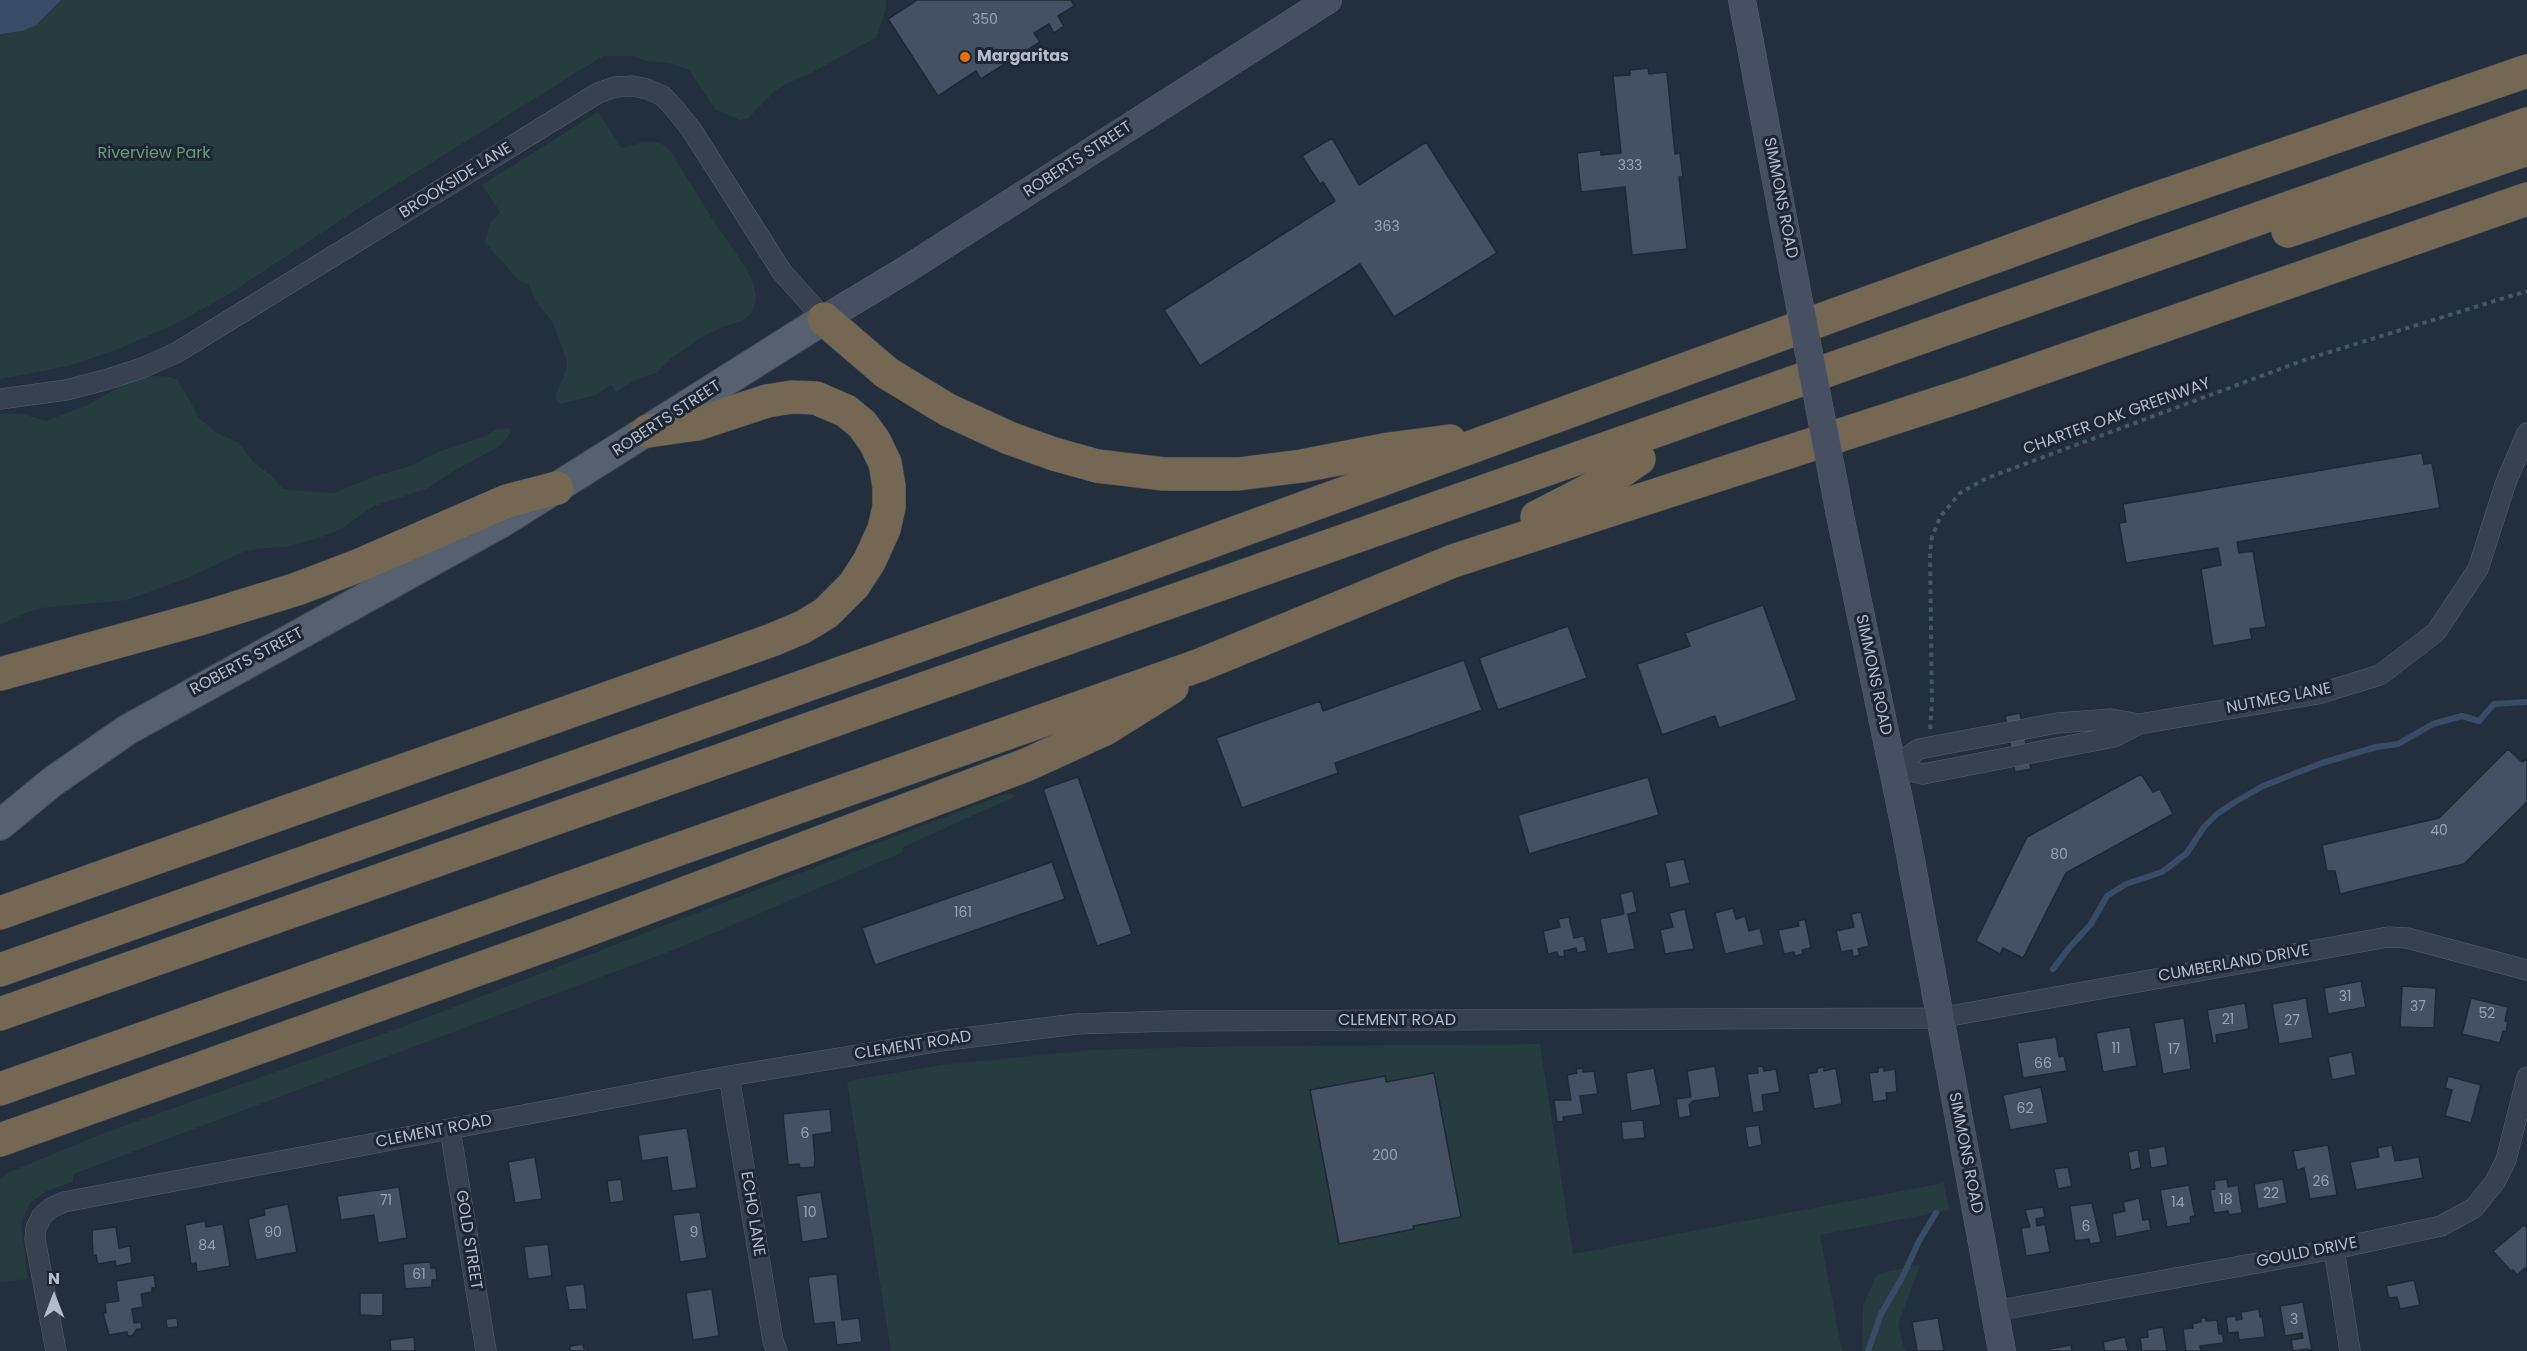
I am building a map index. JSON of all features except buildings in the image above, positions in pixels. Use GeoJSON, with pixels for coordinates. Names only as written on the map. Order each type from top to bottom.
{"type":"FeatureCollection","features":[{"type":"Feature","properties":{"kind":"highway"},"geometry":{"type":"LineString","coordinates":[[0,970],[1130,571],[2127,209],[2527,71]]}},
{"type":"Feature","properties":{"kind":"highway"},"geometry":{"type":"LineString","coordinates":[[0,1014],[2527,124]]}},
{"type":"Feature","properties":{"kind":"highway"},"geometry":{"type":"LineString","coordinates":[[0,1038],[2169,272],[2527,149]]}},
{"type":"Feature","properties":{"kind":"highway"},"geometry":{"type":"LineString","coordinates":[[0,1089],[1200,665],[1453,561],[1967,394],[2527,199]]}},
{"type":"Feature","properties":{"kind":"highway"},"geometry":{"type":"LineString","coordinates":[[824,319],[887,373],[948,410],[1033,447],[1108,468],[1164,474],[1238,474],[1302,466],[1425,443],[1494,438]]}},
{"type":"Feature","properties":{"kind":"highway"},"geometry":{"type":"LineString","coordinates":[[0,913],[772,640],[803,627],[826,613],[854,585],[880,539],[888,516],[889,486],[885,463],[873,439],[862,424],[846,411],[816,398],[792,397],[767,401],[697,424],[648,431]]}},
{"type":"Feature","properties":{"kind":"highway"},"geometry":{"type":"LineString","coordinates":[[1453,561],[1606,481],[1639,459]]}},
{"type":"Feature","properties":{"kind":"highway"},"geometry":{"type":"LineString","coordinates":[[0,674],[206,617],[302,587],[507,501],[557,488]]}},
{"type":"Feature","properties":{"kind":"highway"},"geometry":{"type":"LineString","coordinates":[[0,1140],[574,935],[1043,758],[1082,741],[1128,716],[1174,686],[1200,665]]}},
{"type":"Feature","properties":{"kind":"highway"},"geometry":{"type":"LineString","coordinates":[[0,1077],[86,1058]]}},
{"type":"Feature","properties":{"kind":"highway"},"geometry":{"type":"LineString","coordinates":[[0,1164],[128,1094]]}},
{"type":"Feature","properties":{"kind":"main road","name":"ROBERTS STREET"},"geometry":{"type":"LineString","coordinates":[[0,825],[68,769],[127,730],[181,698],[453,550],[557,488],[907,269],[1328,0]]}},
{"type":"Feature","properties":{"kind":"main road","name":"SIMMONS ROAD"},"geometry":{"type":"LineString","coordinates":[[1742,0],[1840,515],[1892,767],[2002,1351]]}},
{"type":"Feature","properties":{"kind":"street","name":"BROOKSIDE LANE"},"geometry":{"type":"LineString","coordinates":[[0,399],[56,392],[95,383],[142,368],[176,353],[598,93],[615,87],[632,86],[647,89],[663,96],[674,108],[691,129],[782,272],[824,319]]}},
{"type":"Feature","properties":{"kind":"street","name":"NUTMEG LANE"},"geometry":{"type":"LineString","coordinates":[[1892,767],[1923,774],[2114,737],[2139,724],[2318,694],[2380,675],[2436,632],[2478,569],[2506,482],[2527,433]]}},
{"type":"Feature","properties":{"kind":"street","name":"NUTMEG LANE"},"geometry":{"type":"LineString","coordinates":[[1892,767],[1919,749],[2057,723],[2111,718],[2139,724]]}},
{"type":"Feature","properties":{"kind":"street"},"geometry":{"type":"LineString","coordinates":[[2093,720],[2093,741]]}},
{"type":"Feature","properties":{"kind":"street","name":"CUMBERLAND DRIVE"},"geometry":{"type":"LineString","coordinates":[[1939,1018],[2388,937],[2407,938],[2527,970]]}},
{"type":"Feature","properties":{"kind":"street","name":"CLEMENT ROAD"},"geometry":{"type":"LineString","coordinates":[[56,1351],[35,1239],[36,1228],[42,1216],[51,1208],[64,1202],[729,1076],[948,1040],[1076,1024],[1171,1021],[1939,1018]]}},
{"type":"Feature","properties":{"kind":"street","name":"ECHO LANE"},"geometry":{"type":"LineString","coordinates":[[729,1076],[773,1341],[777,1351]]}},
{"type":"Feature","properties":{"kind":"street","name":"GOULD DRIVE"},"geometry":{"type":"LineString","coordinates":[[1995,1311],[2334,1249],[2441,1226],[2474,1208],[2495,1182],[2506,1160],[2527,1077]]}},
{"type":"Feature","properties":{"kind":"street","name":"GOLD STREET"},"geometry":{"type":"LineString","coordinates":[[450,1129],[486,1351]]}},
{"type":"Feature","properties":{"kind":"street"},"geometry":{"type":"LineString","coordinates":[[2334,1249],[2350,1351]]}},
{"type":"Feature","properties":{"kind":"path","name":"CHARTER OAK GREENWAY"},"geometry":{"type":"LineString","coordinates":[[1929,739],[1932,702],[1930,552],[1932,537],[1940,517],[1960,493],[1987,478],[2307,359],[2527,291]]}},
{"type":"Feature","properties":{"kind":"green space","name":"Riverview Park"},"geometry":{"type":"Polygon","coordinates":[[[0,0],[886,0],[886,8],[877,37],[786,84],[774,92],[748,118],[740,120],[715,109],[689,70],[670,63],[647,61],[634,56],[603,56],[365,204],[226,296],[177,323],[121,348],[69,366],[0,379],[0,0]]]}},
{"type":"Feature","properties":{"kind":"green space"},"geometry":{"type":"Polygon","coordinates":[[[598,112],[622,148],[643,142],[655,142],[670,150],[711,217],[746,268],[753,282],[756,298],[752,313],[740,322],[722,327],[700,338],[673,357],[656,373],[637,379],[616,392],[611,385],[596,395],[560,404],[556,401],[556,394],[567,362],[559,339],[553,323],[537,303],[528,284],[518,280],[485,242],[490,223],[500,212],[482,185],[598,112]]]}},
{"type":"Feature","properties":{"kind":"green space"},"geometry":{"type":"Polygon","coordinates":[[[150,376],[171,377],[178,380],[199,418],[217,433],[239,443],[253,462],[272,476],[283,489],[334,493],[375,476],[411,466],[438,452],[483,437],[496,429],[511,429],[504,442],[496,448],[426,489],[374,506],[341,529],[321,537],[286,547],[243,552],[185,579],[127,600],[42,608],[0,625],[0,414],[22,414],[46,421],[90,404],[124,384],[150,376]]]}},
{"type":"Feature","properties":{"kind":"green space"},"geometry":{"type":"Polygon","coordinates":[[[1007,793],[1016,796],[903,847],[903,852],[681,947],[73,1174],[73,1182],[47,1191],[30,1203],[21,1223],[28,1279],[0,1282],[0,1180],[10,1172],[109,1131],[405,1026],[1007,793]]]}},
{"type":"Feature","properties":{"kind":"green space"},"geometry":{"type":"Polygon","coordinates":[[[1540,1044],[1573,1254],[1944,1183],[1949,1210],[1820,1235],[1842,1351],[891,1351],[847,1081],[942,1065],[1092,1050],[1540,1044]]]}},
{"type":"Feature","properties":{"kind":"green space"},"geometry":{"type":"Polygon","coordinates":[[[1920,1265],[1898,1325],[1905,1351],[1862,1351],[1863,1306],[1876,1276],[1920,1265]]]}},
{"type":"Feature","properties":{"kind":"water"},"geometry":{"type":"Polygon","coordinates":[[[0,0],[61,0],[35,26],[22,31],[0,34],[0,0]]]}},
{"type":"Feature","properties":{"kind":"waterway"},"geometry":{"type":"LineString","coordinates":[[2053,969],[2091,924],[2107,896],[2126,884],[2162,872],[2187,853],[2204,827],[2217,814],[2263,786],[2322,763],[2376,747],[2398,744],[2433,724],[2462,716],[2479,721],[2494,704],[2527,702]]}},
{"type":"Feature","properties":{"kind":"waterway"},"geometry":{"type":"LineString","coordinates":[[1868,1351],[1881,1314],[1936,1213]]}},
{"type":"Feature","properties":{"kind":"place","name":"Margaritas"},"geometry":{"type":"Point","coordinates":[965,57]}}]}
